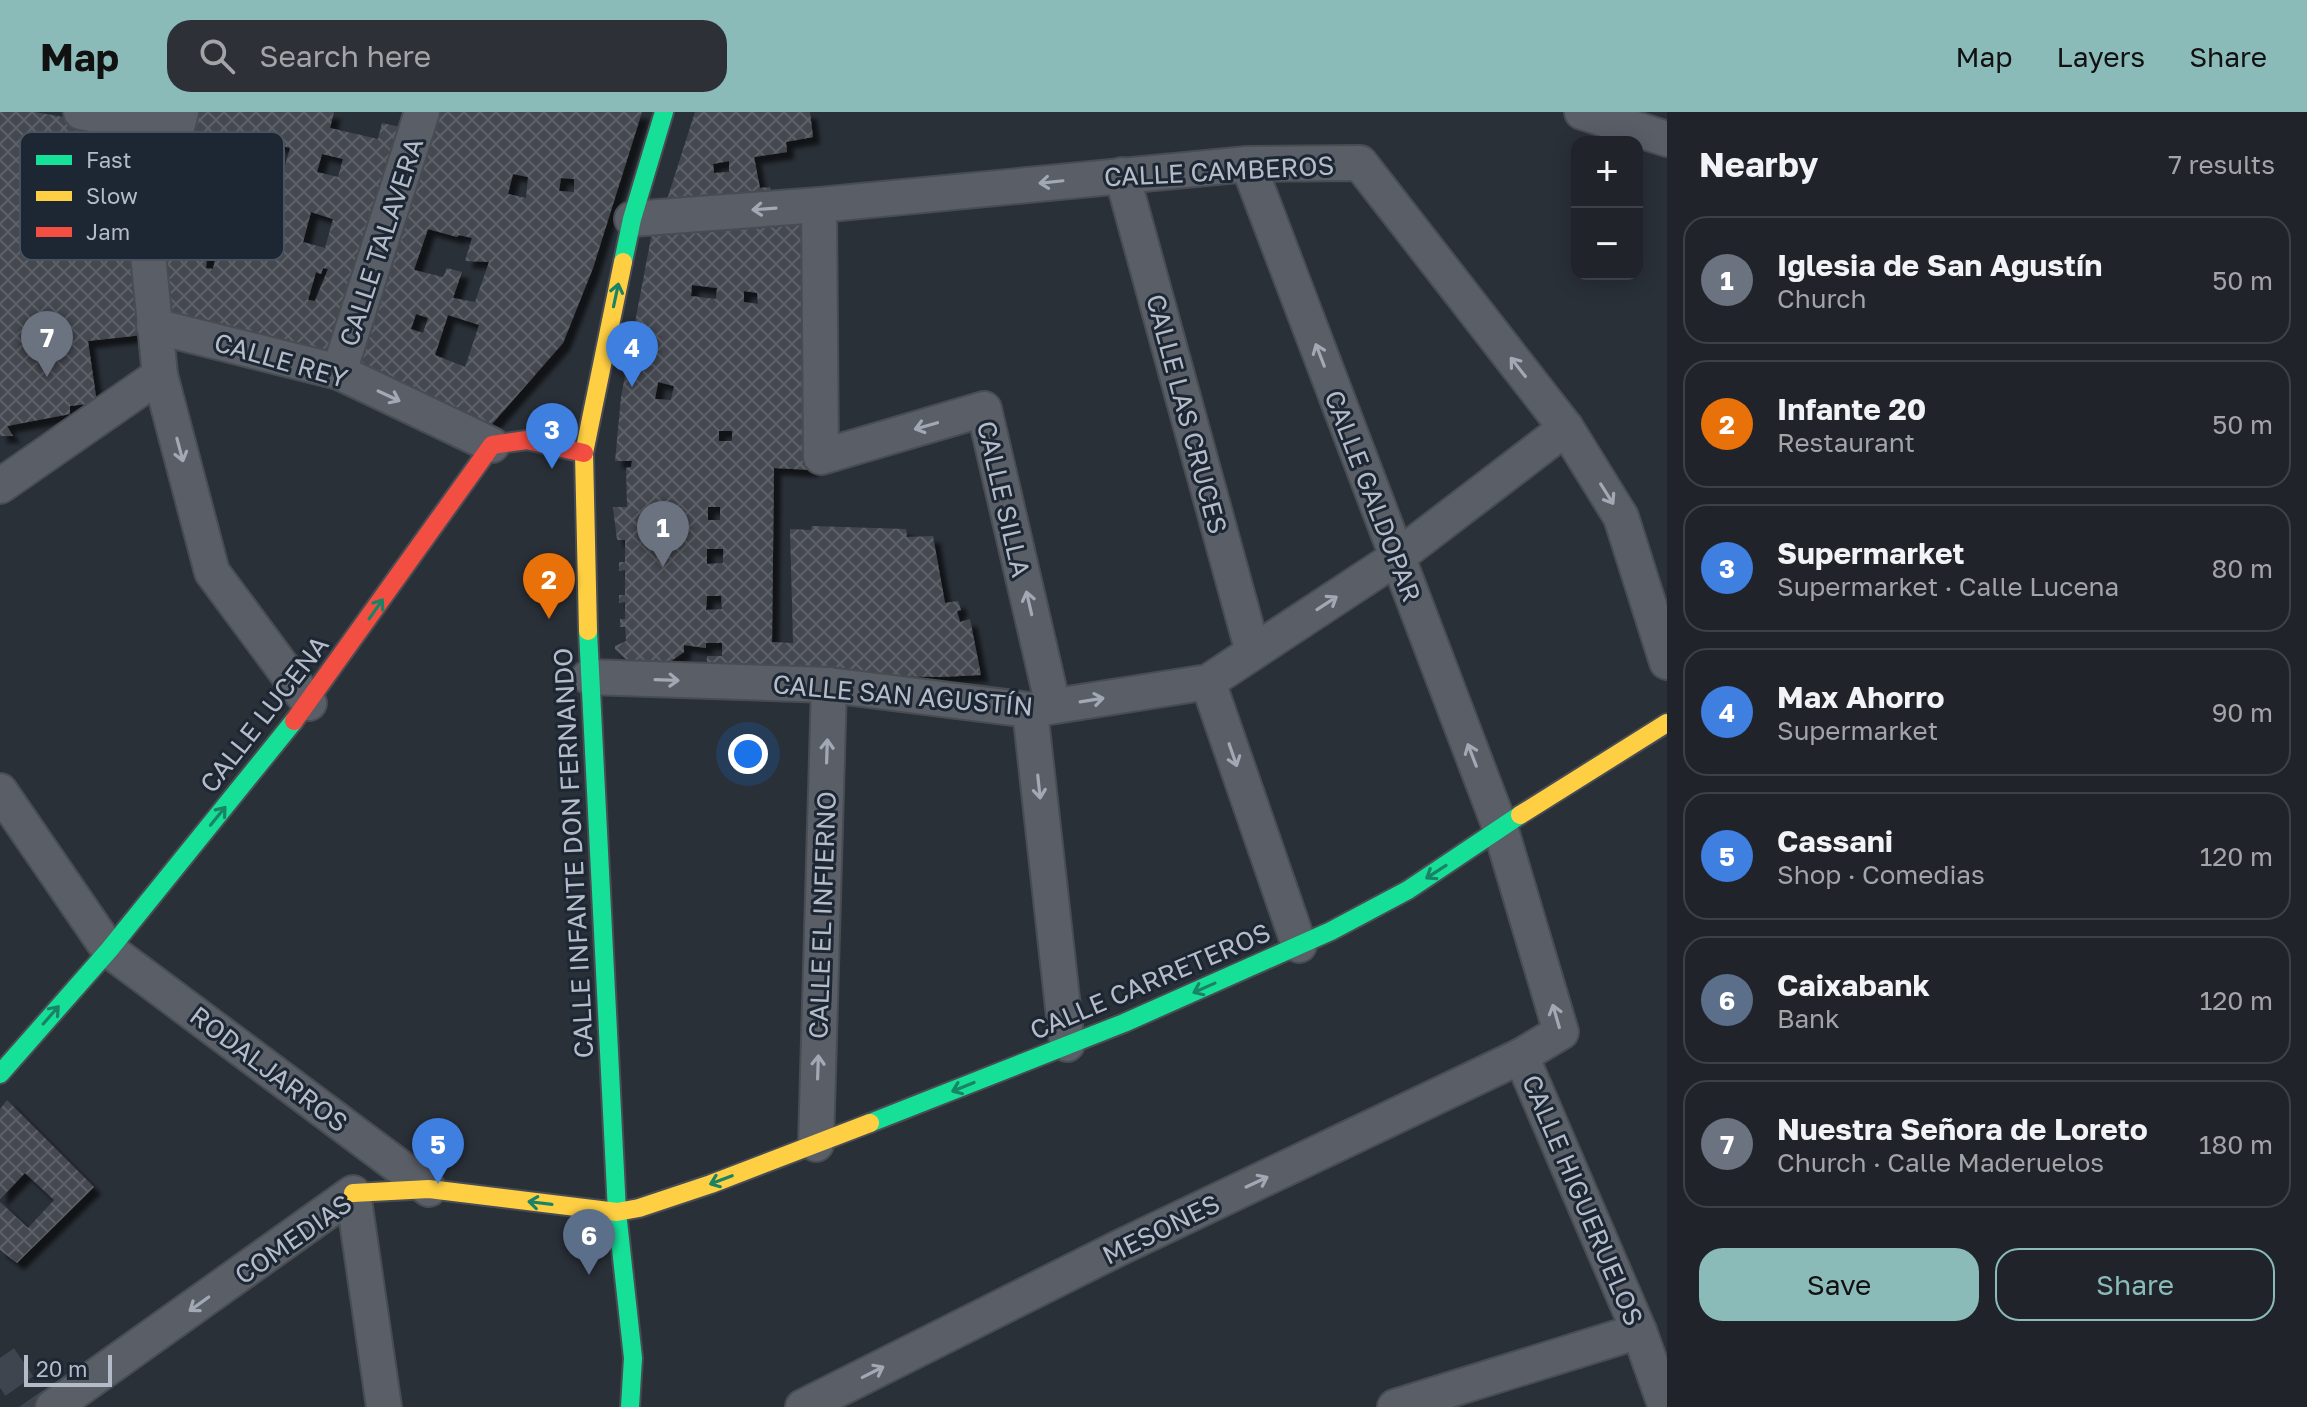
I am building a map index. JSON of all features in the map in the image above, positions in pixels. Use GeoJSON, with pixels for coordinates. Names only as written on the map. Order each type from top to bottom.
{"type":"FeatureCollection","features":[{"type":"Feature","properties":{"kind":"street"},"geometry":{"type":"LineString","coordinates":[[81,112],[178,121]]}},
{"type":"Feature","properties":{"kind":"street","name":"CALLE TALAVERA"},"geometry":{"type":"LineString","coordinates":[[339,372],[422,112]]}},
{"type":"Feature","properties":{"kind":"street","name":"CALLE INFANTE DON FERNANDO"},"geometry":{"type":"LineString","coordinates":[[630,1407],[633,1358],[617,1212],[589,677],[584,453],[632,219],[664,112]]}},
{"type":"Feature","properties":{"kind":"street"},"geometry":{"type":"LineString","coordinates":[[1582,112],[1667,139]]}},
{"type":"Feature","properties":{"kind":"street","name":"CALLE CAMBEROS"},"geometry":{"type":"LineString","coordinates":[[632,219],[819,205],[1248,164],[1360,163],[1566,428],[1621,517],[1667,662]]}},
{"type":"Feature","properties":{"kind":"street","name":"CALLE GALDOPAR"},"geometry":{"type":"LineString","coordinates":[[1248,164],[1500,827]]}},
{"type":"Feature","properties":{"kind":"street","name":"CALLE LAS CRUCES"},"geometry":{"type":"LineString","coordinates":[[1122,175],[1253,652]]}},
{"type":"Feature","properties":{"kind":"street","name":"CALLE SILLA"},"geometry":{"type":"LineString","coordinates":[[819,205],[821,457],[984,409],[1042,708]]}},
{"type":"Feature","properties":{"kind":"street"},"geometry":{"type":"LineString","coordinates":[[148,260],[160,375],[212,572],[309,703]]}},
{"type":"Feature","properties":{"kind":"street","name":"CALLE REY"},"geometry":{"type":"LineString","coordinates":[[154,326],[339,372],[492,445]]}},
{"type":"Feature","properties":{"kind":"street"},"geometry":{"type":"LineString","coordinates":[[0,486],[160,375]]}},
{"type":"Feature","properties":{"kind":"street","name":"CALLE SAN AGUSTÍN"},"geometry":{"type":"LineString","coordinates":[[589,677],[829,685],[1042,708],[1208,682],[1396,558],[1566,428]]}},
{"type":"Feature","properties":{"kind":"street"},"geometry":{"type":"LineString","coordinates":[[492,445],[527,440],[584,453]]}},
{"type":"Feature","properties":{"kind":"street","name":"CALLE LUCENA"},"geometry":{"type":"LineString","coordinates":[[0,1074],[109,950],[309,703],[492,445]]}},
{"type":"Feature","properties":{"kind":"street"},"geometry":{"type":"LineString","coordinates":[[1208,682],[1299,945]]}},
{"type":"Feature","properties":{"kind":"street","name":"CALLE EL INFIERNO"},"geometry":{"type":"LineString","coordinates":[[816,1144],[829,685]]}},
{"type":"Feature","properties":{"kind":"street"},"geometry":{"type":"LineString","coordinates":[[1042,708],[1067,1044]]}},
{"type":"Feature","properties":{"kind":"street","name":"CALLE CARRETEROS"},"geometry":{"type":"LineString","coordinates":[[617,1212],[639,1208],[711,1184],[816,1144],[1124,1023],[1299,945],[1379,907],[1667,723]]}},
{"type":"Feature","properties":{"kind":"street","name":"RODALJARROS"},"geometry":{"type":"LineString","coordinates":[[0,791],[109,950],[429,1189]]}},
{"type":"Feature","properties":{"kind":"street","name":"CALLE HIGUERUELOS"},"geometry":{"type":"LineString","coordinates":[[1500,827],[1561,1032],[1521,1056],[1639,1331],[1666,1407]]}},
{"type":"Feature","properties":{"kind":"street","name":"MESONES"},"geometry":{"type":"LineString","coordinates":[[803,1407],[1119,1248],[1521,1056]]}},
{"type":"Feature","properties":{"kind":"street","name":"COMEDIAS"},"geometry":{"type":"LineString","coordinates":[[53,1407],[96,1395],[353,1193],[429,1189],[617,1212]]}},
{"type":"Feature","properties":{"kind":"street"},"geometry":{"type":"LineString","coordinates":[[353,1193],[384,1407]]}},
{"type":"Feature","properties":{"kind":"street"},"geometry":{"type":"LineString","coordinates":[[1395,1407],[1639,1331]]}},
{"type":"Feature","properties":{"kind":"building"},"geometry":{"type":"Polygon","coordinates":[[[0,112],[35,112],[149,132],[20,132],[20,260],[139,260],[143,335],[88,341],[97,403],[70,406],[70,414],[7,426],[13,436],[0,436],[0,112]]]}},
{"type":"Feature","properties":{"kind":"building"},"geometry":{"type":"Polygon","coordinates":[[[197,112],[334,112],[330,128],[378,139],[382,123],[405,128],[331,359],[165,317],[165,260],[207,260],[206,268],[213,269],[215,261],[212,260],[284,260],[284,170],[290,148],[284,146],[284,132],[191,132],[197,112]],[[322,154],[317,172],[338,177],[343,159],[322,154]],[[311,212],[303,242],[325,248],[333,219],[311,212]],[[323,268],[321,274],[316,272],[308,300],[315,301],[328,269],[323,268]]]}},
{"type":"Feature","properties":{"kind":"building"},"geometry":{"type":"Polygon","coordinates":[[[434,112],[642,112],[593,268],[563,343],[492,424],[355,366],[434,112]],[[513,174],[508,194],[526,198],[528,177],[513,174]],[[561,178],[559,191],[574,192],[574,179],[561,178]],[[428,229],[414,270],[443,277],[447,268],[462,272],[453,298],[475,302],[489,262],[465,261],[472,238],[428,229]],[[416,314],[411,329],[423,333],[428,318],[416,314]],[[448,315],[435,355],[465,367],[479,325],[448,315]]]}},
{"type":"Feature","properties":{"kind":"building"},"geometry":{"type":"Polygon","coordinates":[[[695,112],[810,112],[813,137],[786,142],[787,152],[754,157],[760,188],[770,187],[773,205],[664,209],[695,112]],[[729,161],[713,164],[714,173],[729,172],[729,161]]]}},
{"type":"Feature","properties":{"kind":"building"},"geometry":{"type":"Polygon","coordinates":[[[813,224],[811,470],[774,468],[772,642],[793,643],[790,529],[811,530],[812,526],[906,529],[907,537],[933,536],[945,603],[958,601],[960,622],[970,619],[981,675],[706,673],[707,656],[722,656],[722,643],[706,643],[706,648],[684,645],[684,652],[664,666],[632,665],[615,649],[615,646],[626,641],[625,627],[620,627],[620,619],[625,619],[625,602],[619,603],[619,595],[625,595],[625,570],[619,571],[619,562],[625,562],[625,540],[617,540],[613,507],[627,507],[626,468],[631,467],[632,461],[615,461],[621,397],[653,227],[813,224]],[[692,285],[691,296],[716,299],[717,288],[692,285]],[[744,291],[744,302],[758,304],[757,293],[744,291]],[[658,382],[655,399],[671,400],[674,386],[658,382]],[[719,431],[719,441],[732,441],[732,431],[719,431]],[[708,507],[708,520],[720,520],[720,507],[708,507]],[[707,549],[707,564],[723,563],[723,549],[707,549]],[[707,596],[706,610],[722,609],[721,596],[707,596]]]}},
{"type":"Feature","properties":{"kind":"building"},"geometry":{"type":"Polygon","coordinates":[[[7,1100],[94,1187],[17,1263],[0,1250],[0,1202],[28,1228],[54,1200],[25,1173],[0,1199],[0,1109],[7,1100]]]}},
{"type":"Feature","properties":{"kind":"tunnel"},"geometry":{"type":"LineString","coordinates":[[0,1358],[34,1407]]}},
{"type":"Feature","properties":{"kind":"traffic: fast"},"geometry":{"type":"LineString","coordinates":[[623,262],[632,219],[664,112]]}},
{"type":"Feature","properties":{"kind":"traffic: fast"},"geometry":{"type":"LineString","coordinates":[[588,631],[617,1212],[633,1358],[630,1407]]}},
{"type":"Feature","properties":{"kind":"traffic: fast"},"geometry":{"type":"LineString","coordinates":[[0,1074],[109,950],[294,721]]}},
{"type":"Feature","properties":{"kind":"traffic: fast"},"geometry":{"type":"LineString","coordinates":[[870,1123],[1124,1023],[1331,931],[1408,890],[1520,815]]}},
{"type":"Feature","properties":{"kind":"traffic: slow"},"geometry":{"type":"LineString","coordinates":[[588,631],[584,453],[623,262]]}},
{"type":"Feature","properties":{"kind":"traffic: slow"},"geometry":{"type":"LineString","coordinates":[[1520,815],[1667,723]]}},
{"type":"Feature","properties":{"kind":"traffic: slow"},"geometry":{"type":"LineString","coordinates":[[353,1193],[429,1189],[617,1212],[639,1208],[711,1184],[870,1123]]}},
{"type":"Feature","properties":{"kind":"traffic: jam"},"geometry":{"type":"LineString","coordinates":[[294,721],[492,445],[527,440],[584,453]]}},
{"type":"Feature","properties":{"kind":"place","name":"Nuestra Señora de Loreto"},"geometry":{"type":"Point","coordinates":[47,377]}},
{"type":"Feature","properties":{"kind":"place","name":"Max Ahorro"},"geometry":{"type":"Point","coordinates":[632,387]}},
{"type":"Feature","properties":{"kind":"place","name":"Supermarket"},"geometry":{"type":"Point","coordinates":[552,469]}},
{"type":"Feature","properties":{"kind":"place","name":"Iglesia de San Agustín"},"geometry":{"type":"Point","coordinates":[663,567]}},
{"type":"Feature","properties":{"kind":"place","name":"Infante 20"},"geometry":{"type":"Point","coordinates":[549,619]}},
{"type":"Feature","properties":{"kind":"place","name":"Cassani"},"geometry":{"type":"Point","coordinates":[438,1184]}},
{"type":"Feature","properties":{"kind":"place","name":"Caixabank"},"geometry":{"type":"Point","coordinates":[589,1275]}}]}
